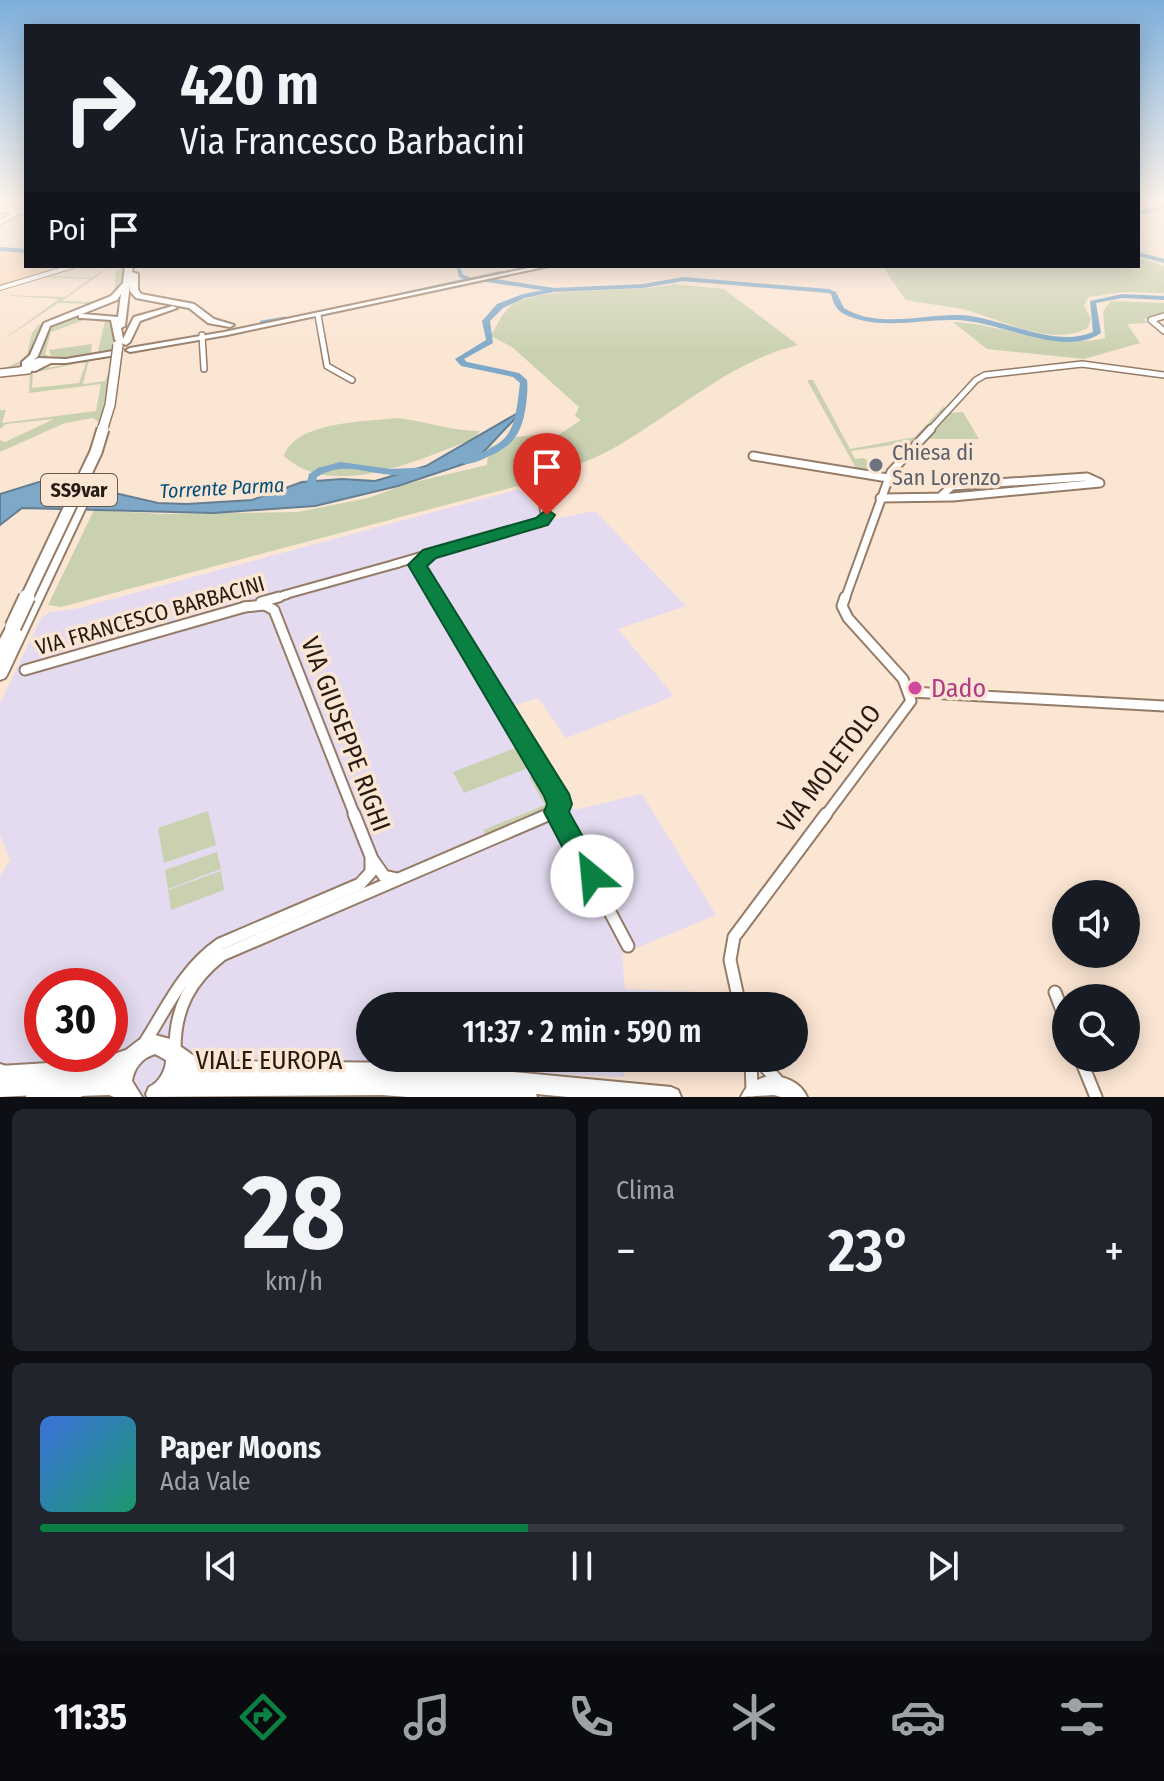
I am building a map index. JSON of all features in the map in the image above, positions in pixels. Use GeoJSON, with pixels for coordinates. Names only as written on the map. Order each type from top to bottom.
{"type":"FeatureCollection","features":[{"type":"Feature","properties":{"kind":"highway","name":"SS9var"},"geometry":{"type":"LineString","coordinates":[[122,346],[127,283],[132,269]]}},
{"type":"Feature","properties":{"kind":"highway","name":"SS9var"},"geometry":{"type":"LineString","coordinates":[[18,626],[96,452],[110,405],[122,346],[132,269]]}},
{"type":"Feature","properties":{"kind":"highway"},"geometry":{"type":"LineString","coordinates":[[132,269],[134,291],[141,297],[191,306],[225,329]]}},
{"type":"Feature","properties":{"kind":"highway"},"geometry":{"type":"LineString","coordinates":[[26,367],[47,325],[116,298],[127,283]]}},
{"type":"Feature","properties":{"kind":"highway"},"geometry":{"type":"LineString","coordinates":[[122,346],[135,320],[163,309],[194,311],[225,329]]}},
{"type":"Feature","properties":{"kind":"highway"},"geometry":{"type":"LineString","coordinates":[[44,364],[38,356],[44,333],[64,319],[94,314],[112,317],[118,321],[122,346]]}},
{"type":"Feature","properties":{"kind":"highway"},"geometry":{"type":"LineString","coordinates":[[0,653],[18,626]]}},
{"type":"Feature","properties":{"kind":"highway"},"geometry":{"type":"LineString","coordinates":[[0,675],[18,626]]}},
{"type":"Feature","properties":{"kind":"highway"},"geometry":{"type":"LineString","coordinates":[[37,1097],[80,1086]]}},
{"type":"Feature","properties":{"kind":"main road"},"geometry":{"type":"LineString","coordinates":[[26,367],[89,358],[122,346],[318,315],[534,268]]}},
{"type":"Feature","properties":{"kind":"main road"},"geometry":{"type":"LineString","coordinates":[[0,1079],[97,1070],[157,1045],[169,1047],[176,1054],[174,1075],[153,1096]]}},
{"type":"Feature","properties":{"kind":"main road","name":"VIALE EUROPA"},"geometry":{"type":"LineString","coordinates":[[176,1054],[189,1067],[204,1072],[419,1073],[671,1097]]}},
{"type":"Feature","properties":{"kind":"main road"},"geometry":{"type":"LineString","coordinates":[[129,1096],[123,1076],[136,1055]]}},
{"type":"Feature","properties":{"kind":"main road"},"geometry":{"type":"LineString","coordinates":[[0,1079],[80,1086],[110,1085],[129,1096]]}},
{"type":"Feature","properties":{"kind":"main road","name":"VIALE EUROPA"},"geometry":{"type":"LineString","coordinates":[[153,1096],[191,1086],[340,1091],[382,1085],[527,1097]]}},
{"type":"Feature","properties":{"kind":"main road"},"geometry":{"type":"LineString","coordinates":[[749,1096],[769,1085],[794,1094]]}},
{"type":"Feature","properties":{"kind":"street"},"geometry":{"type":"LineString","coordinates":[[0,288],[66,268]]}},
{"type":"Feature","properties":{"kind":"street"},"geometry":{"type":"LineString","coordinates":[[21,282],[34,286]]}},
{"type":"Feature","properties":{"kind":"street"},"geometry":{"type":"LineString","coordinates":[[318,315],[327,366],[339,370],[338,376],[352,380]]}},
{"type":"Feature","properties":{"kind":"street"},"geometry":{"type":"LineString","coordinates":[[1164,316],[1151,320],[1164,331]]}},
{"type":"Feature","properties":{"kind":"street"},"geometry":{"type":"LineString","coordinates":[[202,335],[204,369]]}},
{"type":"Feature","properties":{"kind":"street"},"geometry":{"type":"LineString","coordinates":[[1164,375],[1086,364],[983,375],[888,478],[842,606],[847,617],[911,692],[1164,706]]}},
{"type":"Feature","properties":{"kind":"street"},"geometry":{"type":"LineString","coordinates":[[0,373],[26,367]]}},
{"type":"Feature","properties":{"kind":"street"},"geometry":{"type":"LineString","coordinates":[[753,456],[888,478]]}},
{"type":"Feature","properties":{"kind":"street"},"geometry":{"type":"LineString","coordinates":[[880,498],[943,494],[960,496],[1095,486],[1100,482],[1089,477],[1019,481],[950,487],[943,494]]}},
{"type":"Feature","properties":{"kind":"street"},"geometry":{"type":"LineString","coordinates":[[1019,481],[1028,491]]}},
{"type":"Feature","properties":{"kind":"street","name":"VIA FRANCESCO BARBACINI"},"geometry":{"type":"LineString","coordinates":[[25,670],[543,521],[547,515],[544,508]]}},
{"type":"Feature","properties":{"kind":"street"},"geometry":{"type":"LineString","coordinates":[[418,571],[419,561],[431,553]]}},
{"type":"Feature","properties":{"kind":"street"},"geometry":{"type":"LineString","coordinates":[[176,1054],[175,1027],[181,1002],[204,968],[235,949],[557,812],[560,804],[556,794],[418,571],[409,564],[395,564]]}},
{"type":"Feature","properties":{"kind":"street","name":"VIA FRANCESCO BARBACINI"},"geometry":{"type":"LineString","coordinates":[[274,610],[275,602],[286,595]]}},
{"type":"Feature","properties":{"kind":"street"},"geometry":{"type":"LineString","coordinates":[[244,607],[265,605],[274,610]]}},
{"type":"Feature","properties":{"kind":"street","name":"VIA GIUSEPPE RIGHI"},"geometry":{"type":"LineString","coordinates":[[274,610],[371,856],[386,877],[410,876]]}},
{"type":"Feature","properties":{"kind":"street","name":"VIA MOLETOLO"},"geometry":{"type":"LineString","coordinates":[[737,992],[730,960],[734,937],[909,705],[911,692]]}},
{"type":"Feature","properties":{"kind":"street"},"geometry":{"type":"LineString","coordinates":[[557,812],[628,946]]}},
{"type":"Feature","properties":{"kind":"street"},"geometry":{"type":"LineString","coordinates":[[136,1055],[181,978],[201,956],[220,944],[360,884],[371,872],[371,856]]}},
{"type":"Feature","properties":{"kind":"street"},"geometry":{"type":"LineString","coordinates":[[749,1096],[752,1072]]}},
{"type":"Feature","properties":{"kind":"street"},"geometry":{"type":"LineString","coordinates":[[770,1072],[794,1094]]}},
{"type":"Feature","properties":{"kind":"street"},"geometry":{"type":"LineString","coordinates":[[1086,1072],[1096,1097]]}},
{"type":"Feature","properties":{"kind":"street"},"geometry":{"type":"LineString","coordinates":[[360,1097],[382,1085]]}},
{"type":"Feature","properties":{"kind":"shaded area"},"geometry":{"type":"Polygon","coordinates":[[[0,252],[24,252],[24,268],[55,268],[0,285],[0,252]]]}},
{"type":"Feature","properties":{"kind":"shaded area"},"geometry":{"type":"Polygon","coordinates":[[[519,489],[549,520],[595,511],[686,606],[618,629],[674,696],[566,738],[538,698],[509,707],[574,810],[642,794],[716,915],[622,954],[625,989],[703,992],[356,992],[356,1066],[349,1097],[62,1097],[25,1072],[128,1072],[128,968],[24,968],[24,1071],[0,1063],[0,876],[10,860],[0,835],[0,703],[41,618],[50,612],[75,609],[519,489]]]}},
{"type":"Feature","properties":{"kind":"shaded area"},"geometry":{"type":"Polygon","coordinates":[[[502,1072],[624,1072],[624,1077],[502,1072]]]}},
{"type":"Feature","properties":{"kind":"green space"},"geometry":{"type":"Polygon","coordinates":[[[1140,258],[1164,266],[1164,293],[1124,292],[1089,297],[1084,305],[1091,319],[1088,328],[1058,335],[1025,329],[962,309],[906,300],[883,268],[1140,268],[1140,258]]]}},
{"type":"Feature","properties":{"kind":"green space"},"geometry":{"type":"Polygon","coordinates":[[[71,268],[48,276],[91,278],[108,268],[62,301],[89,302],[114,293],[116,271],[125,268],[118,295],[44,325],[26,359],[32,333],[38,325],[89,304],[58,303],[0,342],[59,299],[0,295],[65,297],[90,279],[41,277],[71,268]]]}},
{"type":"Feature","properties":{"kind":"green space"},"geometry":{"type":"Polygon","coordinates":[[[673,284],[724,289],[798,345],[749,363],[604,453],[529,483],[61,607],[48,605],[94,510],[162,514],[298,512],[368,498],[410,483],[487,465],[488,448],[515,437],[546,434],[554,438],[581,420],[575,416],[579,407],[512,347],[491,336],[505,311],[526,299],[545,295],[673,284]]]}},
{"type":"Feature","properties":{"kind":"green space"},"geometry":{"type":"Polygon","coordinates":[[[1110,301],[1164,303],[1164,315],[1144,319],[1147,323],[1127,324],[1140,343],[1084,359],[987,349],[953,322],[1047,339],[1085,341],[1105,338],[1103,312],[1110,301]]]}},
{"type":"Feature","properties":{"kind":"green space"},"geometry":{"type":"Polygon","coordinates":[[[99,315],[116,324],[113,350],[98,351],[105,321],[90,318],[51,332],[45,354],[52,359],[41,356],[50,327],[72,318],[99,315]]]}},
{"type":"Feature","properties":{"kind":"green space"},"geometry":{"type":"Polygon","coordinates":[[[92,344],[91,353],[64,360],[53,359],[68,358],[51,356],[49,350],[92,344]]]}},
{"type":"Feature","properties":{"kind":"green space"},"geometry":{"type":"Polygon","coordinates":[[[26,359],[20,365],[0,370],[26,359]]]}},
{"type":"Feature","properties":{"kind":"green space"},"geometry":{"type":"Polygon","coordinates":[[[89,360],[83,384],[105,381],[111,366],[100,423],[93,418],[65,423],[0,452],[0,440],[5,442],[54,419],[6,424],[0,429],[0,410],[6,410],[2,423],[96,411],[101,384],[29,393],[30,374],[25,372],[89,360]],[[86,363],[33,373],[32,388],[79,383],[86,363]]]}},
{"type":"Feature","properties":{"kind":"green space"},"geometry":{"type":"Polygon","coordinates":[[[807,380],[813,380],[850,449],[915,437],[943,407],[948,408],[897,461],[904,451],[898,444],[851,451],[855,459],[864,458],[882,476],[857,470],[807,380]]]}},
{"type":"Feature","properties":{"kind":"green space"},"geometry":{"type":"Polygon","coordinates":[[[963,412],[979,439],[925,439],[948,413],[963,412]]]}},
{"type":"Feature","properties":{"kind":"green space"},"geometry":{"type":"Polygon","coordinates":[[[397,418],[480,431],[474,439],[404,465],[352,476],[327,475],[304,469],[284,456],[291,444],[317,430],[333,425],[397,418]]]}},
{"type":"Feature","properties":{"kind":"green space"},"geometry":{"type":"Polygon","coordinates":[[[515,748],[528,768],[464,793],[453,772],[515,748]]]}},
{"type":"Feature","properties":{"kind":"green space"},"geometry":{"type":"Polygon","coordinates":[[[533,776],[552,799],[550,810],[492,832],[487,837],[483,830],[545,805],[529,777],[533,776]]]}},
{"type":"Feature","properties":{"kind":"green space"},"geometry":{"type":"Polygon","coordinates":[[[208,811],[216,845],[164,863],[158,828],[208,811]]]}},
{"type":"Feature","properties":{"kind":"green space"},"geometry":{"type":"Polygon","coordinates":[[[217,852],[221,869],[168,889],[165,870],[217,852]]]}},
{"type":"Feature","properties":{"kind":"green space"},"geometry":{"type":"Polygon","coordinates":[[[221,871],[224,890],[171,910],[168,890],[221,871]]]}},
{"type":"Feature","properties":{"kind":"water"},"geometry":{"type":"Polygon","coordinates":[[[523,410],[476,460],[398,486],[315,506],[213,513],[22,508],[0,525],[0,494],[39,482],[67,482],[158,503],[187,504],[252,500],[302,482],[342,479],[375,481],[426,466],[523,410]]]}},
{"type":"Feature","properties":{"kind":"waterway","name":"Torrente Parma"},"geometry":{"type":"LineString","coordinates":[[1140,255],[1164,261]]}},
{"type":"Feature","properties":{"kind":"waterway"},"geometry":{"type":"LineString","coordinates":[[459,268],[461,276],[469,279]]}},
{"type":"Feature","properties":{"kind":"waterway"},"geometry":{"type":"LineString","coordinates":[[400,295],[501,273]]}},
{"type":"Feature","properties":{"kind":"waterway"},"geometry":{"type":"LineString","coordinates":[[481,279],[554,290]]}},
{"type":"Feature","properties":{"kind":"waterway","name":"Torrente Parma"},"geometry":{"type":"LineString","coordinates":[[467,462],[498,449],[514,434],[524,382],[516,375],[464,364],[459,359],[490,341],[486,321],[500,306],[523,296],[554,290],[643,286],[683,279],[829,291],[834,293],[842,310],[863,318],[895,321],[960,317],[1038,335],[1072,339],[1097,333],[1092,302],[1122,296],[1164,298]]}},
{"type":"Feature","properties":{"kind":"waterway"},"geometry":{"type":"LineString","coordinates":[[262,323],[285,319]]}},
{"type":"Feature","properties":{"kind":"waterway","name":"Torrente Parma"},"geometry":{"type":"LineString","coordinates":[[309,495],[312,476],[331,466],[349,465],[397,472],[431,470]]}},
{"type":"Feature","properties":{"kind":"place","name":"Chiesa di San Lorenzo"},"geometry":{"type":"Point","coordinates":[876,465]}},
{"type":"Feature","properties":{"kind":"place","name":"Dado"},"geometry":{"type":"Point","coordinates":[915,688]}},
{"type":"Feature","properties":{"kind":"route"},"geometry":{"type":"LineString","coordinates":[[547,515],[542,521],[430,554],[417,565],[559,798],[557,812],[592,876]]}}]}
